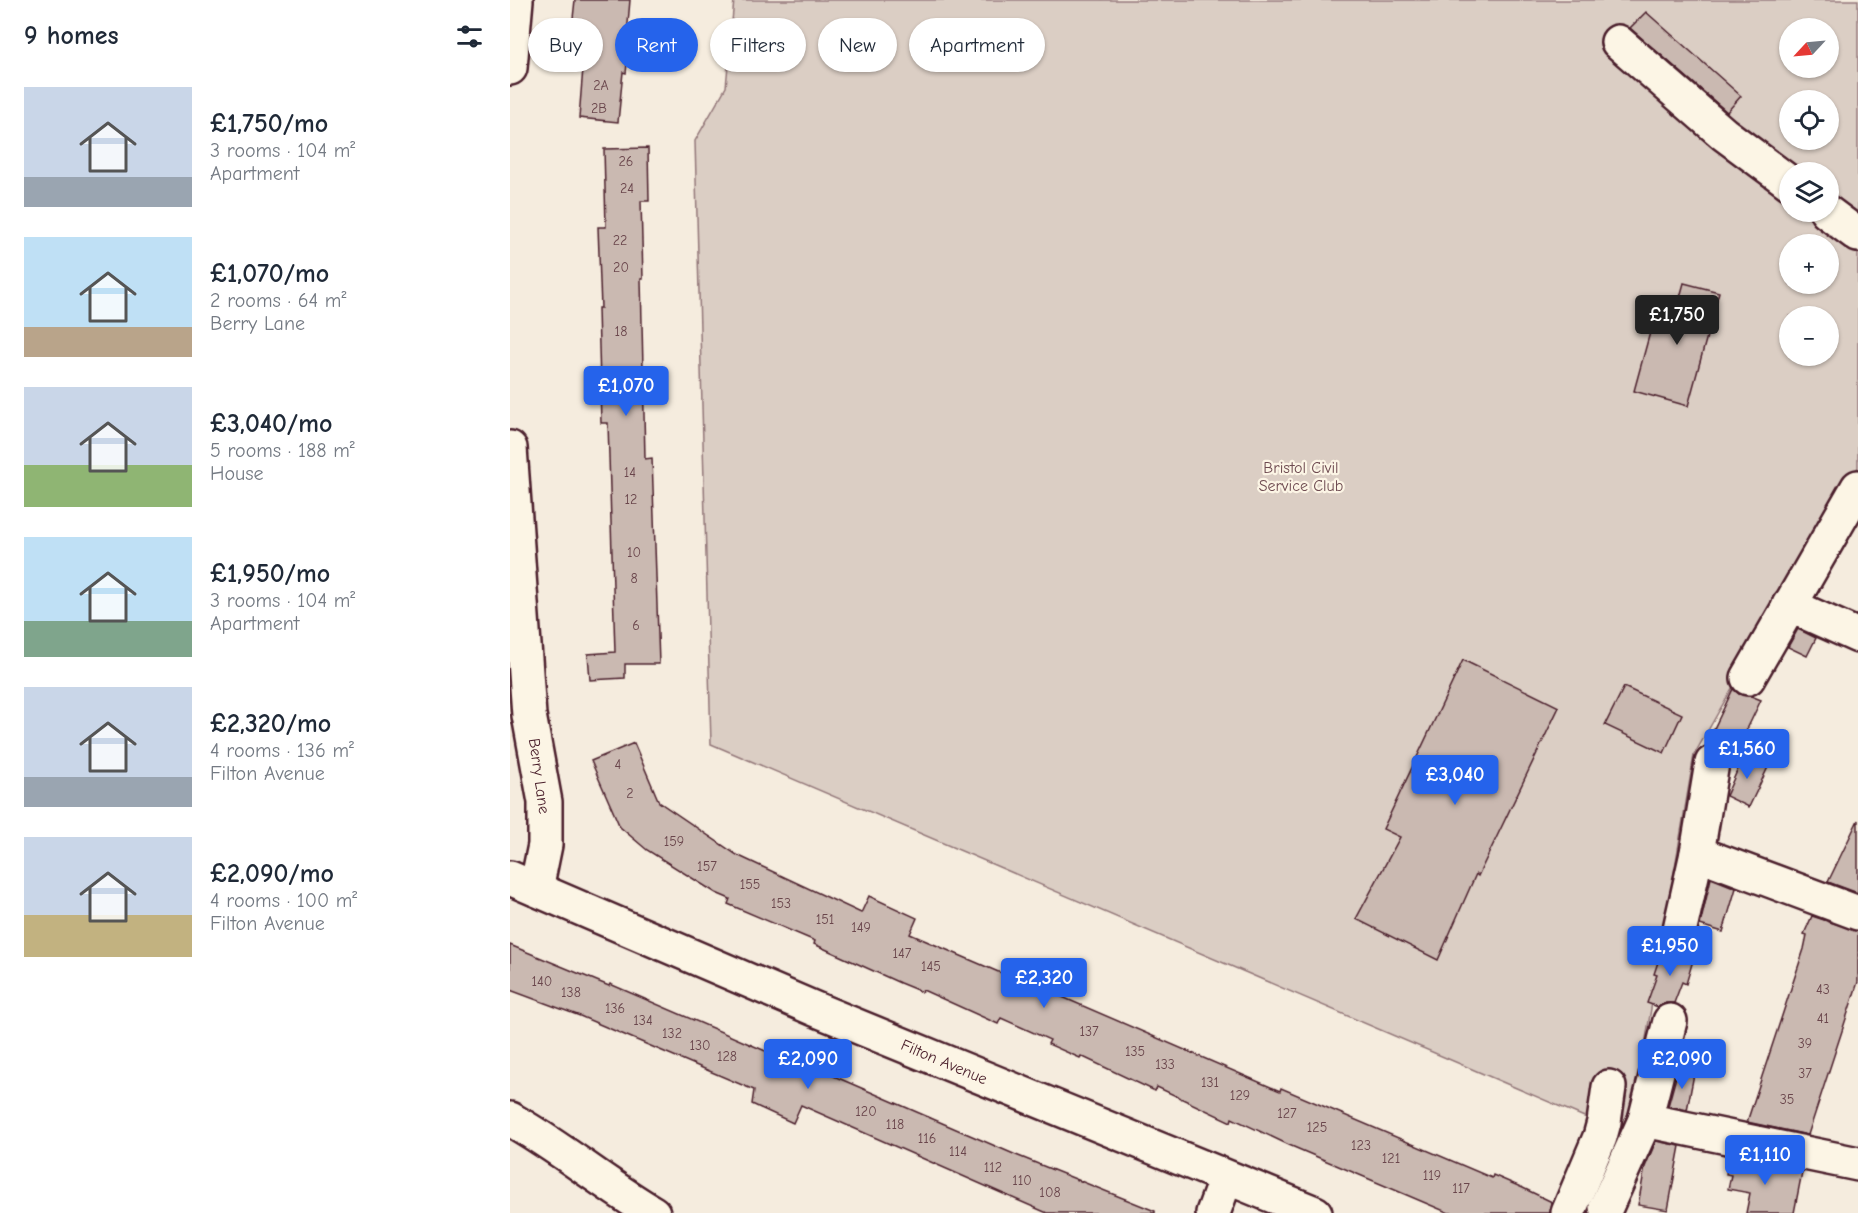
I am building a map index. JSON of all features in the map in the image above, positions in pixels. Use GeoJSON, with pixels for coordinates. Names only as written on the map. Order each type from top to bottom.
{"type":"FeatureCollection","features":[{"type":"Feature","properties":{"kind":"street"},"geometry":{"type":"LineString","coordinates":[[510,68],[516,0]]}},
{"type":"Feature","properties":{"kind":"street"},"geometry":{"type":"LineString","coordinates":[[1618,42],[1724,134],[1779,175]]}},
{"type":"Feature","properties":{"kind":"street"},"geometry":{"type":"LineString","coordinates":[[1839,221],[1858,234]]}},
{"type":"Feature","properties":{"kind":"street","name":"Berry Lane"},"geometry":{"type":"LineString","coordinates":[[510,448],[529,715],[545,802],[544,845],[523,884]]}},
{"type":"Feature","properties":{"kind":"street"},"geometry":{"type":"LineString","coordinates":[[1748,678],[1858,487]]}},
{"type":"Feature","properties":{"kind":"street"},"geometry":{"type":"LineString","coordinates":[[1789,605],[1858,636]]}},
{"type":"Feature","properties":{"kind":"street"},"geometry":{"type":"LineString","coordinates":[[1680,929],[1697,853],[1712,763]]}},
{"type":"Feature","properties":{"kind":"street"},"geometry":{"type":"LineString","coordinates":[[1697,853],[1858,913]]}},
{"type":"Feature","properties":{"kind":"street","name":"Filton Avenue"},"geometry":{"type":"LineString","coordinates":[[523,884],[836,1017],[1315,1213]]}},
{"type":"Feature","properties":{"kind":"street"},"geometry":{"type":"LineString","coordinates":[[1606,1206],[1645,1120],[1670,1021]]}},
{"type":"Feature","properties":{"kind":"street"},"geometry":{"type":"LineString","coordinates":[[1568,1213],[1600,1137],[1610,1087]]}},
{"type":"Feature","properties":{"kind":"street"},"geometry":{"type":"LineString","coordinates":[[510,1119],[534,1133],[615,1191],[653,1213]]}},
{"type":"Feature","properties":{"kind":"street"},"geometry":{"type":"LineString","coordinates":[[1645,1120],[1858,1164]]}},
{"type":"Feature","properties":{"kind":"street"},"geometry":{"type":"LineString","coordinates":[[1213,1213],[1226,1178]]}},
{"type":"Feature","properties":{"kind":"green space","name":"Bristol Civil Service Club"},"geometry":{"type":"Polygon","coordinates":[[[734,0],[1858,0],[1858,467],[1694,755],[1632,1121],[1598,1213],[1551,1213],[1589,1119],[711,744],[695,141],[726,87],[727,72],[806,72],[806,18],[732,18],[734,0]]]}},
{"type":"Feature","properties":{"kind":"building"},"geometry":{"type":"Polygon","coordinates":[[[575,0],[630,0],[628,18],[615,18],[615,72],[623,72],[618,122],[579,118],[583,72],[603,72],[603,18],[573,18],[575,0]]]}},
{"type":"Feature","properties":{"kind":"building"},"geometry":{"type":"Polygon","coordinates":[[[1646,12],[1741,96],[1727,112],[1630,28],[1646,12]]]}},
{"type":"Feature","properties":{"kind":"building"},"geometry":{"type":"Polygon","coordinates":[[[648,148],[649,201],[641,201],[643,279],[641,279],[645,459],[652,458],[659,664],[625,664],[625,678],[590,680],[588,654],[615,652],[608,423],[601,423],[598,308],[601,308],[598,227],[606,227],[604,149],[648,148]]]}},
{"type":"Feature","properties":{"kind":"building"},"geometry":{"type":"Polygon","coordinates":[[[1684,283],[1719,292],[1688,406],[1634,391],[1658,303],[1677,308],[1684,283]]]}},
{"type":"Feature","properties":{"kind":"building"},"geometry":{"type":"Polygon","coordinates":[[[1798,629],[1816,638],[1807,656],[1788,647],[1798,629]]]}},
{"type":"Feature","properties":{"kind":"building"},"geometry":{"type":"Polygon","coordinates":[[[1463,660],[1559,707],[1478,876],[1476,874],[1438,960],[1356,919],[1400,837],[1383,829],[1463,660]]]}},
{"type":"Feature","properties":{"kind":"building"},"geometry":{"type":"Polygon","coordinates":[[[1624,687],[1682,714],[1664,753],[1605,725],[1624,687]]]}},
{"type":"Feature","properties":{"kind":"building"},"geometry":{"type":"Polygon","coordinates":[[[1733,689],[1739,694],[1761,700],[1737,750],[1710,737],[1733,689]]]}},
{"type":"Feature","properties":{"kind":"building"},"geometry":{"type":"Polygon","coordinates":[[[634,743],[659,802],[737,855],[861,913],[869,896],[917,918],[910,934],[1280,1091],[1281,1088],[1492,1178],[1493,1175],[1523,1188],[1552,1202],[1550,1213],[1449,1213],[1289,1145],[1232,1118],[1231,1122],[1157,1087],[1155,1091],[1081,1056],[1080,1058],[1048,1044],[1050,1040],[1001,1018],[998,1024],[923,990],[922,992],[900,983],[814,944],[815,941],[728,904],[730,899],[716,893],[647,850],[620,827],[591,761],[634,743]]]}},
{"type":"Feature","properties":{"kind":"building"},"geometry":{"type":"Polygon","coordinates":[[[1745,753],[1769,765],[1749,807],[1726,796],[1745,753]]]}},
{"type":"Feature","properties":{"kind":"building"},"geometry":{"type":"Polygon","coordinates":[[[1858,820],[1858,893],[1828,882],[1858,820]]]}},
{"type":"Feature","properties":{"kind":"building"},"geometry":{"type":"Polygon","coordinates":[[[1711,878],[1736,888],[1723,932],[1700,925],[1711,878]]]}},
{"type":"Feature","properties":{"kind":"building"},"geometry":{"type":"Polygon","coordinates":[[[1812,916],[1858,931],[1858,982],[1808,1135],[1747,1122],[1804,949],[1807,935],[1804,934],[1812,916]]]}},
{"type":"Feature","properties":{"kind":"building"},"geometry":{"type":"Polygon","coordinates":[[[510,945],[609,986],[610,984],[791,1062],[794,1057],[1016,1155],[1155,1211],[1155,1213],[1047,1213],[801,1105],[793,1123],[752,1104],[754,1090],[580,1016],[510,990],[510,945]]]}},
{"type":"Feature","properties":{"kind":"building"},"geometry":{"type":"Polygon","coordinates":[[[1663,947],[1694,957],[1686,984],[1682,982],[1674,1003],[1665,1003],[1658,1007],[1647,1003],[1657,975],[1654,974],[1663,947]]]}},
{"type":"Feature","properties":{"kind":"building"},"geometry":{"type":"Polygon","coordinates":[[[1678,1070],[1694,1074],[1687,1110],[1668,1106],[1678,1070]]]}},
{"type":"Feature","properties":{"kind":"building"},"geometry":{"type":"Polygon","coordinates":[[[1656,1141],[1680,1146],[1668,1210],[1638,1205],[1645,1167],[1656,1141]]]}},
{"type":"Feature","properties":{"kind":"building"},"geometry":{"type":"Polygon","coordinates":[[[1729,1157],[1802,1172],[1794,1213],[1746,1213],[1750,1193],[1728,1189],[1731,1175],[1726,1174],[1729,1157]]]}}]}
